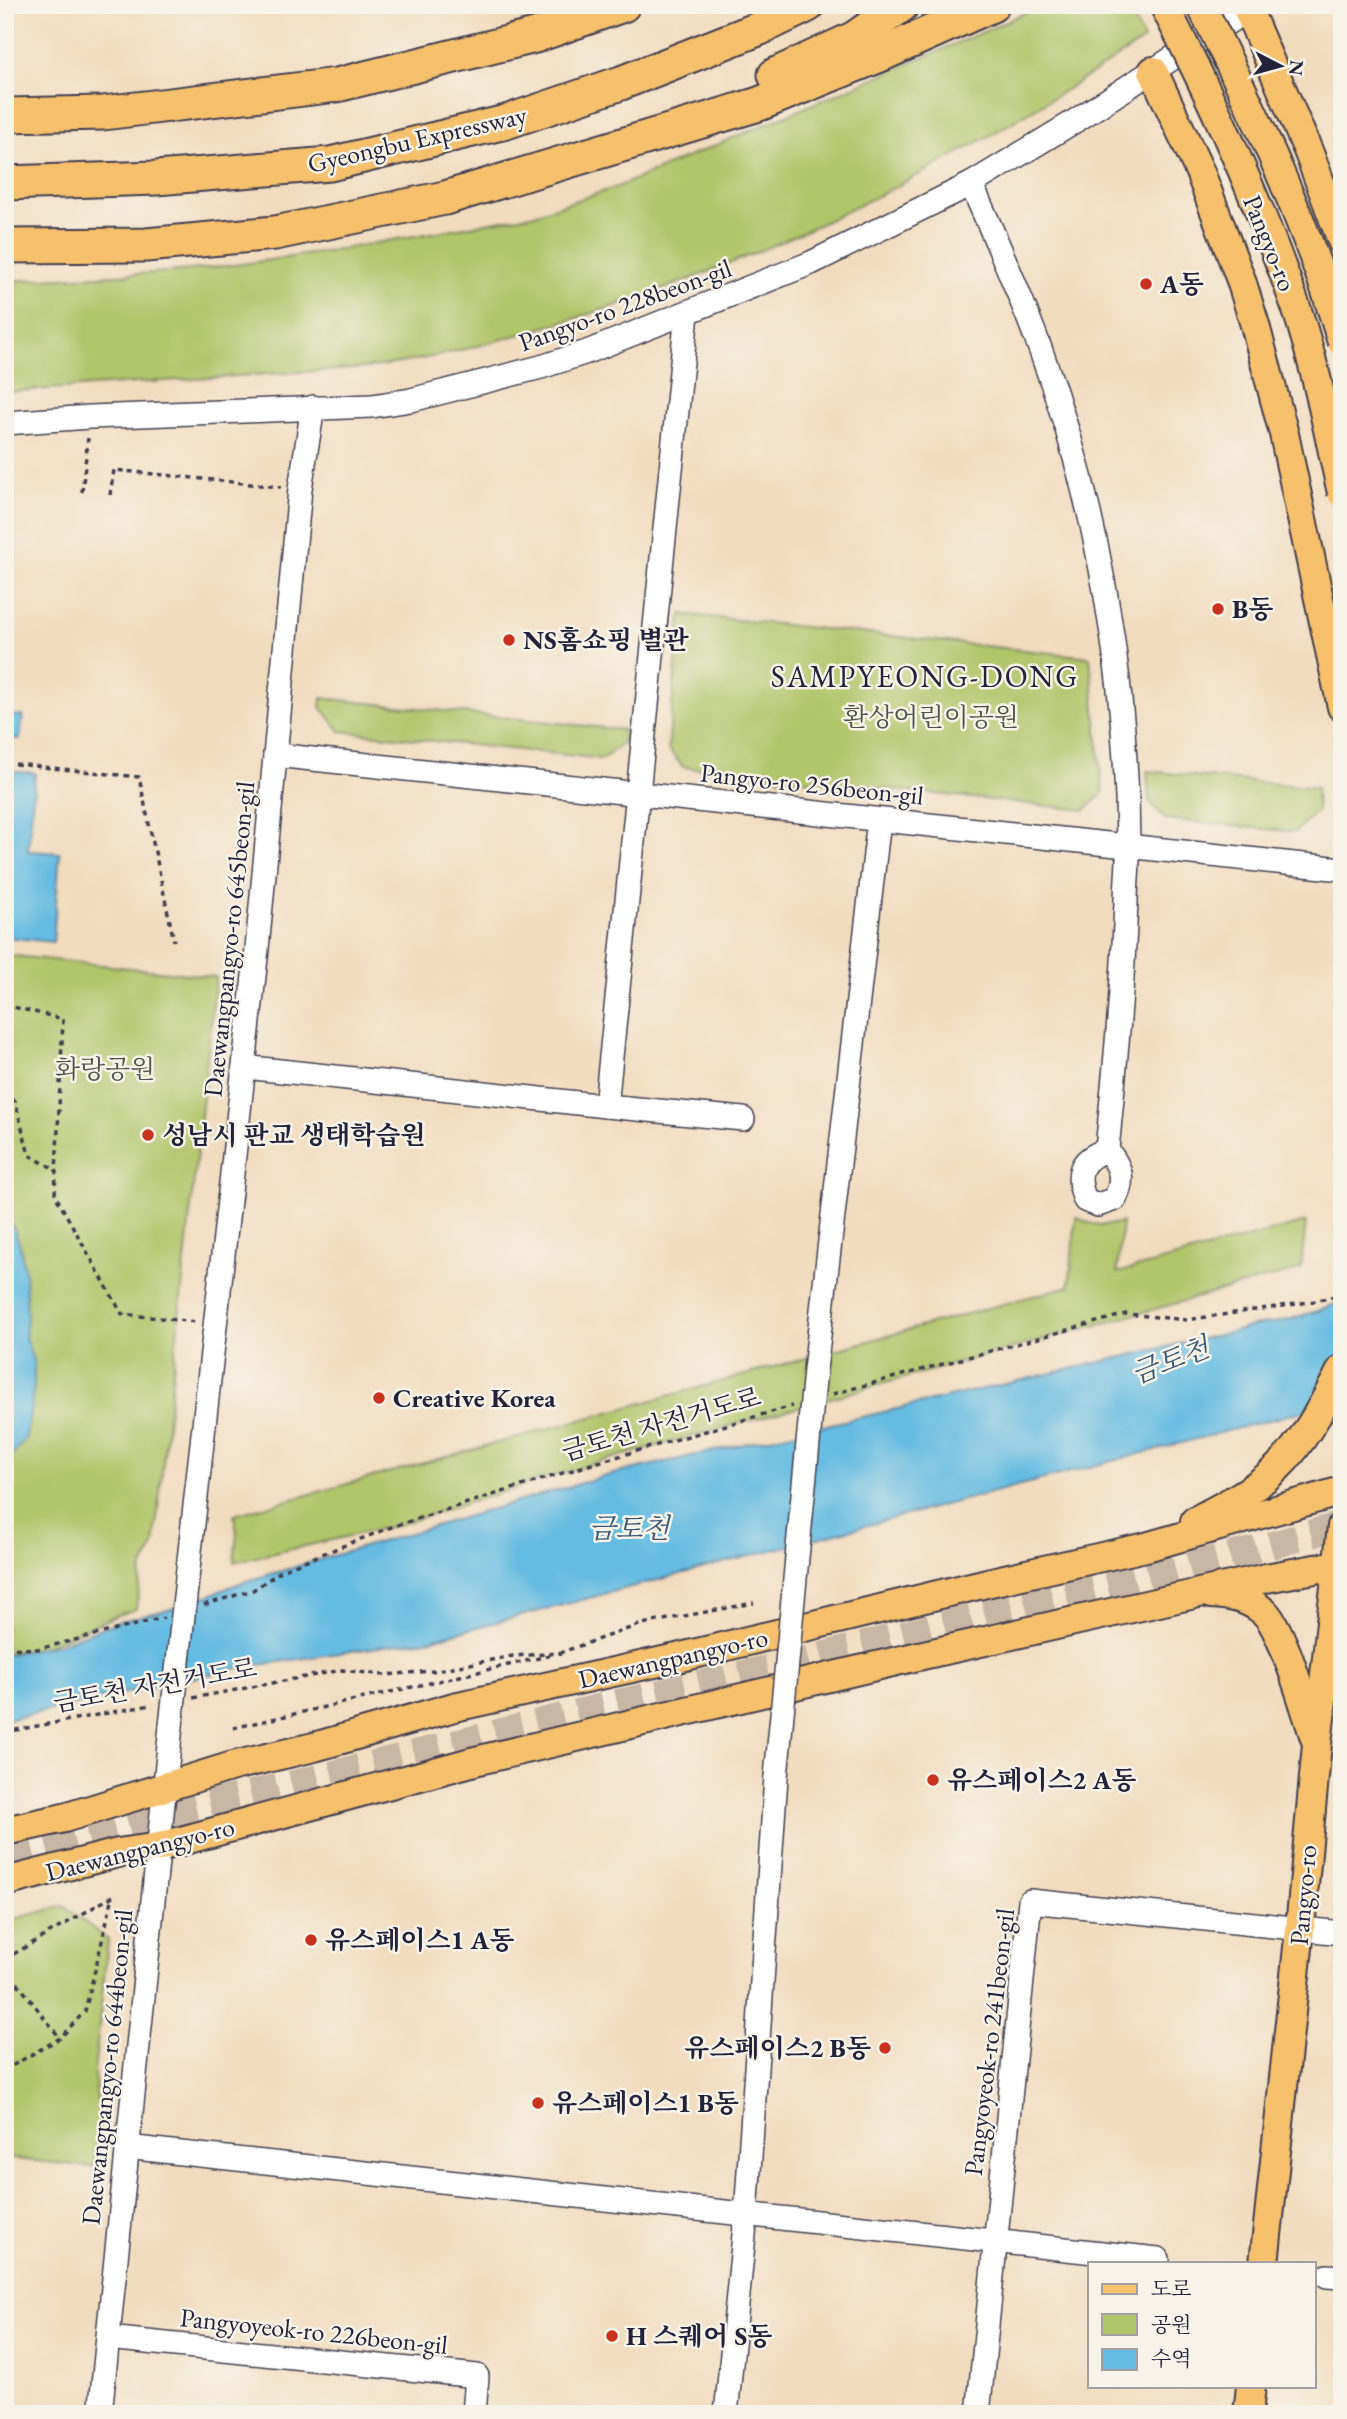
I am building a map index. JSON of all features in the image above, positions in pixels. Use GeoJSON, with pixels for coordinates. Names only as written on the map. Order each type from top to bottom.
{"type":"FeatureCollection","features":[{"type":"Feature","properties":{"kind":"highway"},"geometry":{"type":"LineString","coordinates":[[5,115],[103,113],[337,85],[535,36],[623,5]]}},
{"type":"Feature","properties":{"kind":"highway","name":"Gyeongbu Expressway"},"geometry":{"type":"LineString","coordinates":[[5,183],[156,178],[330,164],[519,118],[621,83],[758,29],[808,5]]}},
{"type":"Feature","properties":{"kind":"highway"},"geometry":{"type":"LineString","coordinates":[[586,155],[855,38],[902,5]]}},
{"type":"Feature","properties":{"kind":"highway"},"geometry":{"type":"LineString","coordinates":[[5,246],[146,245],[275,233],[445,198],[760,104],[992,5]]}},
{"type":"Feature","properties":{"kind":"main road","name":"Pangyo-ro"},"geometry":{"type":"LineString","coordinates":[[1164,5],[1205,84],[1296,308],[1318,387],[1342,493]]}},
{"type":"Feature","properties":{"kind":"main road","name":"Pangyo-ro"},"geometry":{"type":"LineString","coordinates":[[1201,5],[1292,203],[1328,293],[1342,342]]}},
{"type":"Feature","properties":{"kind":"main road"},"geometry":{"type":"LineString","coordinates":[[1251,8],[1330,204],[1342,241]]}},
{"type":"Feature","properties":{"kind":"main road"},"geometry":{"type":"LineString","coordinates":[[1153,72],[1200,172],[1241,279],[1255,325],[1284,434],[1342,707]]}},
{"type":"Feature","properties":{"kind":"main road"},"geometry":{"type":"LineString","coordinates":[[1146,1547],[1237,1499],[1275,1471],[1318,1414],[1342,1369]]}},
{"type":"Feature","properties":{"kind":"main road","name":"Daewangpangyo-ro"},"geometry":{"type":"LineString","coordinates":[[5,1831],[64,1818],[165,1786],[454,1707],[677,1658],[1146,1547],[1342,1491]]}},
{"type":"Feature","properties":{"kind":"main road","name":"Pangyo-ro"},"geometry":{"type":"LineString","coordinates":[[1264,2262],[1317,1744],[1340,1565],[1342,1526]]}},
{"type":"Feature","properties":{"kind":"main road","name":"Daewangpangyo-ro"},"geometry":{"type":"LineString","coordinates":[[5,1882],[118,1853],[159,1847],[475,1761],[914,1657],[1266,1578],[1340,1565]]}},
{"type":"Feature","properties":{"kind":"main road"},"geometry":{"type":"LineString","coordinates":[[1197,1593],[1232,1595],[1262,1610],[1271,1620],[1280,1637],[1317,1744]]}},
{"type":"Feature","properties":{"kind":"main road"},"geometry":{"type":"LineString","coordinates":[[1317,1744],[1342,1674]]}},
{"type":"Feature","properties":{"kind":"main road"},"geometry":{"type":"LineString","coordinates":[[1248,2414],[1251,2388]]}},
{"type":"Feature","properties":{"kind":"street","name":"Pangyo-ro 228beon-gil"},"geometry":{"type":"LineString","coordinates":[[5,424],[90,417],[372,406],[411,400],[587,352],[750,290],[971,184],[1251,8]]}},
{"type":"Feature","properties":{"kind":"street"},"geometry":{"type":"LineString","coordinates":[[971,184],[1012,275],[1042,353],[1069,439],[1100,566],[1120,702],[1128,846],[1123,972],[1107,1150]]}},
{"type":"Feature","properties":{"kind":"street"},"geometry":{"type":"LineString","coordinates":[[606,1106],[687,313]]}},
{"type":"Feature","properties":{"kind":"street","name":"Daewangpangyo-ro 645beon-gil"},"geometry":{"type":"LineString","coordinates":[[171,1726],[244,1067],[300,489],[313,407]]}},
{"type":"Feature","properties":{"kind":"street","name":"Pangyo-ro 256beon-gil"},"geometry":{"type":"LineString","coordinates":[[275,755],[1342,869]]}},
{"type":"Feature","properties":{"kind":"street"},"geometry":{"type":"LineString","coordinates":[[726,2414],[746,2215],[776,1777],[815,1370],[879,820]]}},
{"type":"Feature","properties":{"kind":"street"},"geometry":{"type":"LineString","coordinates":[[244,1067],[743,1119]]}},
{"type":"Feature","properties":{"kind":"street","name":"Daewangpangyo-ro 644beon-gil"},"geometry":{"type":"LineString","coordinates":[[100,2414],[171,1726]]}},
{"type":"Feature","properties":{"kind":"street","name":"Pangyoyeok-ro 241beon-gil"},"geometry":{"type":"LineString","coordinates":[[978,2414],[1030,1901],[1300,1929]]}},
{"type":"Feature","properties":{"kind":"street"},"geometry":{"type":"LineString","coordinates":[[1300,1929],[1342,1933]]}},
{"type":"Feature","properties":{"kind":"street"},"geometry":{"type":"LineString","coordinates":[[126,2147],[1158,2259]]}},
{"type":"Feature","properties":{"kind":"street","name":"Pangyoyeok-ro 226beon-gil"},"geometry":{"type":"LineString","coordinates":[[108,2338],[477,2376],[474,2414]]}},
{"type":"Feature","properties":{"kind":"path"},"geometry":{"type":"LineString","coordinates":[[82,492],[90,417]]}},
{"type":"Feature","properties":{"kind":"path"},"geometry":{"type":"LineString","coordinates":[[110,495],[114,470],[300,489]]}},
{"type":"Feature","properties":{"kind":"path"},"geometry":{"type":"LineString","coordinates":[[5,763],[139,777],[174,940]]}},
{"type":"Feature","properties":{"kind":"path"},"geometry":{"type":"LineString","coordinates":[[5,1006],[62,1019],[55,1195],[122,1314],[215,1324]]}},
{"type":"Feature","properties":{"kind":"path"},"geometry":{"type":"LineString","coordinates":[[5,1092],[15,1101],[29,1155],[56,1170]]}},
{"type":"Feature","properties":{"kind":"path"},"geometry":{"type":"LineString","coordinates":[[827,1396],[1126,1314],[1187,1320],[1316,1301],[1342,1294]]}},
{"type":"Feature","properties":{"kind":"path","name":"금토천 자전거도로"},"geometry":{"type":"LineString","coordinates":[[203,1605],[253,1590],[285,1569],[394,1526],[608,1459],[802,1403]]}},
{"type":"Feature","properties":{"kind":"path"},"geometry":{"type":"LineString","coordinates":[[233,1728],[562,1653],[642,1624],[754,1602]]}},
{"type":"Feature","properties":{"kind":"path"},"geometry":{"type":"LineString","coordinates":[[5,1648],[47,1648],[165,1617]]}},
{"type":"Feature","properties":{"kind":"path","name":"금토천 자전거도로"},"geometry":{"type":"LineString","coordinates":[[180,1700],[342,1670],[385,1675],[432,1671],[513,1656],[562,1653]]}},
{"type":"Feature","properties":{"kind":"path","name":"금토천 자전거도로"},"geometry":{"type":"LineString","coordinates":[[5,1732],[153,1705]]}},
{"type":"Feature","properties":{"kind":"path"},"geometry":{"type":"LineString","coordinates":[[5,1959],[113,1896],[85,2011],[60,2038],[5,2070]]}},
{"type":"Feature","properties":{"kind":"path"},"geometry":{"type":"LineString","coordinates":[[5,1967],[60,2038]]}},
{"type":"Feature","properties":{"kind":"green space"},"geometry":{"type":"Polygon","coordinates":[[[1041,5],[1127,5],[1144,40],[1001,129],[928,170],[779,243],[702,275],[542,328],[450,353],[394,364],[5,392],[5,281],[170,272],[235,265],[331,251],[531,215],[617,187],[1041,5]]]}},
{"type":"Feature","properties":{"kind":"green space","name":"환상어린이공원"},"geometry":{"type":"Polygon","coordinates":[[[681,614],[1090,657],[1103,793],[1085,810],[683,767],[668,749],[681,614]]]}},
{"type":"Feature","properties":{"kind":"green space"},"geometry":{"type":"Polygon","coordinates":[[[322,698],[624,730],[622,743],[603,759],[340,731],[321,707],[322,698]]]}},
{"type":"Feature","properties":{"kind":"green space"},"geometry":{"type":"Polygon","coordinates":[[[1147,771],[1316,788],[1317,811],[1295,832],[1165,819],[1149,801],[1147,771]]]}},
{"type":"Feature","properties":{"kind":"green space","name":"화랑공원"},"geometry":{"type":"Polygon","coordinates":[[[5,955],[216,977],[154,1546],[142,1569],[136,1609],[38,1649],[5,1653],[5,955]]]}},
{"type":"Feature","properties":{"kind":"green space"},"geometry":{"type":"Polygon","coordinates":[[[1076,1217],[1099,1225],[1122,1222],[1117,1273],[1306,1222],[1301,1269],[595,1463],[394,1526],[234,1562],[237,1533],[234,1515],[1069,1286],[1076,1217]]]}},
{"type":"Feature","properties":{"kind":"green space"},"geometry":{"type":"Polygon","coordinates":[[[64,1906],[108,1940],[94,2073],[99,2114],[94,2167],[5,2158],[5,1921],[64,1906]]]}},
{"type":"Feature","properties":{"kind":"water"},"geometry":{"type":"Polygon","coordinates":[[[5,715],[23,716],[20,739],[5,738],[5,715]]]}},
{"type":"Feature","properties":{"kind":"water"},"geometry":{"type":"Polygon","coordinates":[[[5,771],[35,773],[28,851],[60,853],[53,942],[5,937],[5,771]]]}},
{"type":"Feature","properties":{"kind":"water"},"geometry":{"type":"Polygon","coordinates":[[[5,1215],[13,1226],[20,1246],[25,1273],[25,1337],[34,1364],[34,1386],[26,1437],[13,1455],[5,1457],[5,1215]]]}},
{"type":"Feature","properties":{"kind":"water","name":"금토천"},"geometry":{"type":"Polygon","coordinates":[[[1342,1301],[1342,1401],[432,1639],[232,1669],[5,1720],[5,1655],[58,1644],[120,1621],[179,1607],[240,1583],[609,1475],[1286,1320],[1342,1301]]]}},
{"type":"Feature","properties":{"kind":"tunnel"},"geometry":{"type":"LineString","coordinates":[[5,1852],[802,1661],[1255,1550],[1342,1525]]}},
{"type":"Feature","properties":{"kind":"place","name":"A동"},"geometry":{"type":"Point","coordinates":[1146,284]}},
{"type":"Feature","properties":{"kind":"place","name":"B동"},"geometry":{"type":"Point","coordinates":[1218,609]}},
{"type":"Feature","properties":{"kind":"place","name":"NS홈쇼핑 별관"},"geometry":{"type":"Point","coordinates":[509,640]}},
{"type":"Feature","properties":{"kind":"place","name":"성남시 판교 생태학습원"},"geometry":{"type":"Point","coordinates":[148,1135]}},
{"type":"Feature","properties":{"kind":"place","name":"Creative Korea"},"geometry":{"type":"Point","coordinates":[379,1398]}},
{"type":"Feature","properties":{"kind":"place","name":"유스페이스2 A동"},"geometry":{"type":"Point","coordinates":[933,1780]}},
{"type":"Feature","properties":{"kind":"place","name":"유스페이스1 A동"},"geometry":{"type":"Point","coordinates":[311,1940]}},
{"type":"Feature","properties":{"kind":"place","name":"유스페이스2 B동"},"geometry":{"type":"Point","coordinates":[885,2048]}},
{"type":"Feature","properties":{"kind":"place","name":"유스페이스1 B동"},"geometry":{"type":"Point","coordinates":[538,2103]}},
{"type":"Feature","properties":{"kind":"place","name":"H 스퀘어 S동"},"geometry":{"type":"Point","coordinates":[612,2336]}},
{"type":"Feature","properties":{"kind":"district","name":"SAMPYEONG-DONG"},"geometry":{"type":"Point","coordinates":[925,676]}}]}
